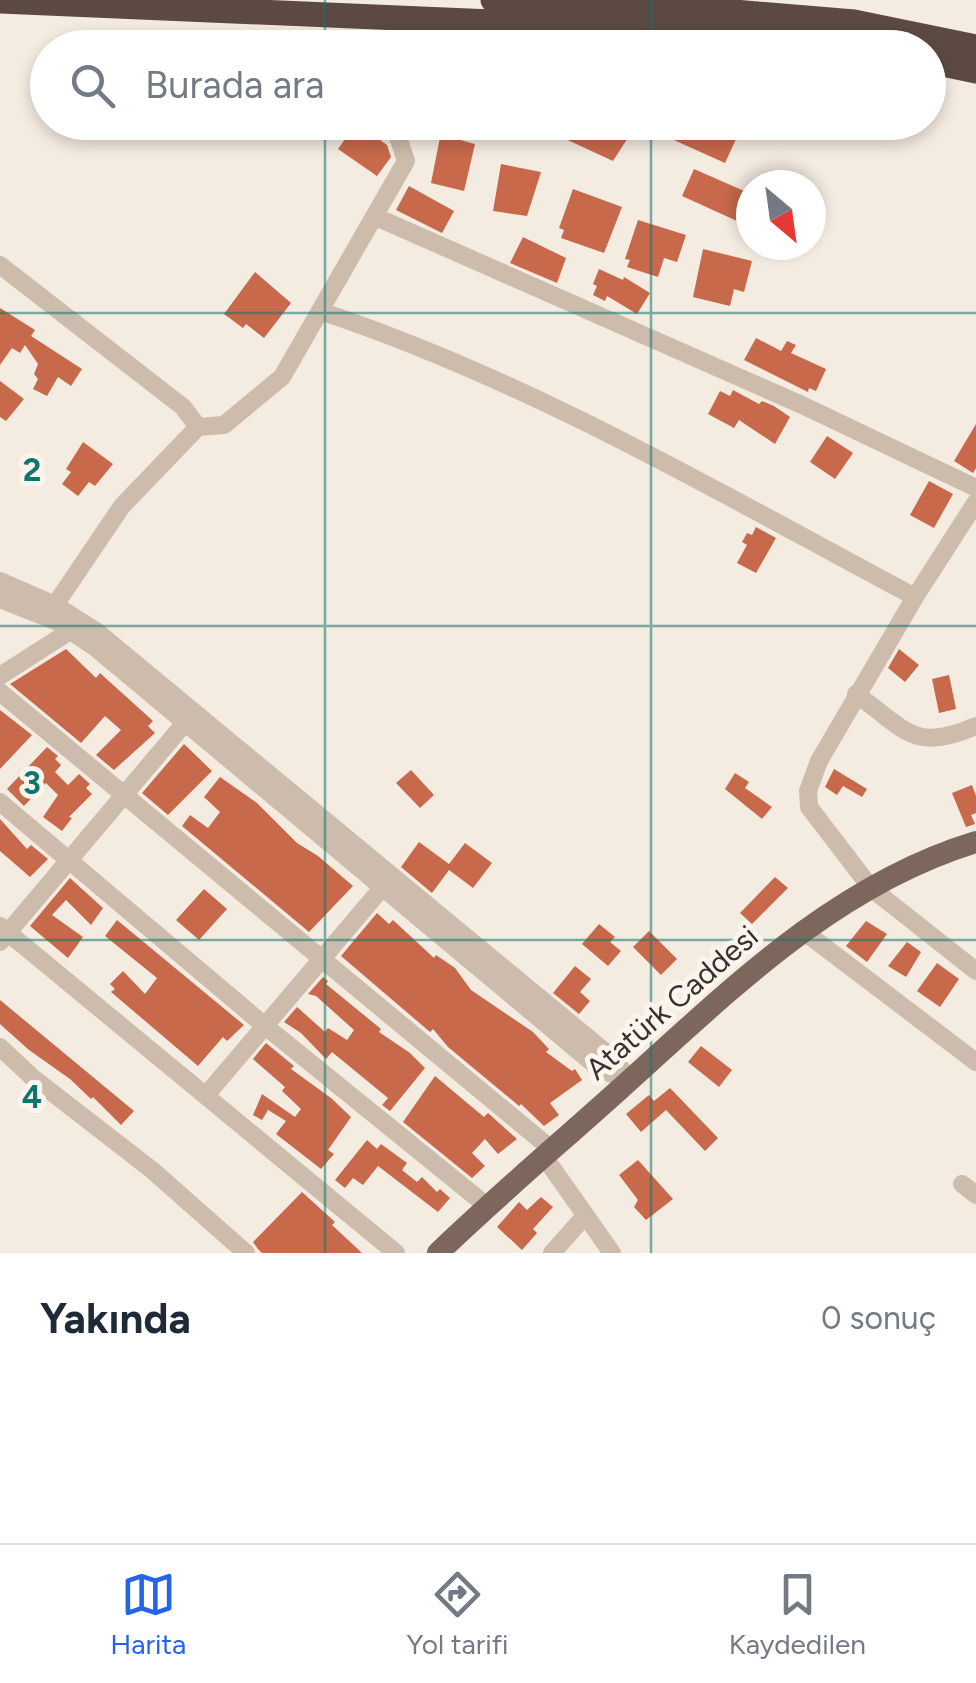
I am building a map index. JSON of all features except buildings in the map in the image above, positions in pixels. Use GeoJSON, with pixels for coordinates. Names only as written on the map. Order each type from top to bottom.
{"type":"FeatureCollection","features":[{"type":"Feature","properties":{"kind":"highway"},"geometry":{"type":"LineString","coordinates":[[494,0],[722,11],[854,22],[893,30]]}},
{"type":"Feature","properties":{"kind":"highway"},"geometry":{"type":"LineString","coordinates":[[0,1],[679,30]]}},
{"type":"Feature","properties":{"kind":"highway"},"geometry":{"type":"LineString","coordinates":[[946,41],[976,47]]}},
{"type":"Feature","properties":{"kind":"highway"},"geometry":{"type":"LineString","coordinates":[[946,65],[976,71]]}},
{"type":"Feature","properties":{"kind":"main road","name":"Atatürk Caddesi"},"geometry":{"type":"LineString","coordinates":[[438,1253],[546,1152],[802,930],[871,888],[976,842]]}},
{"type":"Feature","properties":{"kind":"street"},"geometry":{"type":"LineString","coordinates":[[55,605],[122,506],[198,427],[224,425],[282,377],[406,160],[399,140]]}},
{"type":"Feature","properties":{"kind":"street"},"geometry":{"type":"LineString","coordinates":[[376,217],[802,404],[976,488]]}},
{"type":"Feature","properties":{"kind":"street"},"geometry":{"type":"LineString","coordinates":[[1,268],[184,408],[198,427]]}},
{"type":"Feature","properties":{"kind":"street"},"geometry":{"type":"LineString","coordinates":[[320,311],[400,337],[569,415],[914,598]]}},
{"type":"Feature","properties":{"kind":"street"},"geometry":{"type":"LineString","coordinates":[[975,969],[871,888],[809,807],[808,791],[819,761],[856,694],[976,502]]}},
{"type":"Feature","properties":{"kind":"street"},"geometry":{"type":"LineString","coordinates":[[0,581],[55,605],[96,631],[616,1060],[629,1081]]}},
{"type":"Feature","properties":{"kind":"street"},"geometry":{"type":"LineString","coordinates":[[0,599],[56,622],[96,648],[600,1069],[629,1081]]}},
{"type":"Feature","properties":{"kind":"street"},"geometry":{"type":"LineString","coordinates":[[0,676],[70,630]]}},
{"type":"Feature","properties":{"kind":"street"},"geometry":{"type":"LineString","coordinates":[[0,692],[322,957],[546,1152],[584,1217],[612,1253]]}},
{"type":"Feature","properties":{"kind":"street"},"geometry":{"type":"LineString","coordinates":[[856,694],[910,733],[927,740],[942,740],[976,726]]}},
{"type":"Feature","properties":{"kind":"street"},"geometry":{"type":"LineString","coordinates":[[184,724],[3,933],[207,1094],[396,1253]]}},
{"type":"Feature","properties":{"kind":"street"},"geometry":{"type":"LineString","coordinates":[[0,802],[265,1026],[487,1206]]}},
{"type":"Feature","properties":{"kind":"street"},"geometry":{"type":"LineString","coordinates":[[207,1094],[382,888]]}},
{"type":"Feature","properties":{"kind":"street"},"geometry":{"type":"LineString","coordinates":[[802,930],[976,1062]]}},
{"type":"Feature","properties":{"kind":"street"},"geometry":{"type":"LineString","coordinates":[[0,1047],[152,1170],[246,1253]]}},
{"type":"Feature","properties":{"kind":"street"},"geometry":{"type":"LineString","coordinates":[[552,1253],[584,1217]]}}]}
